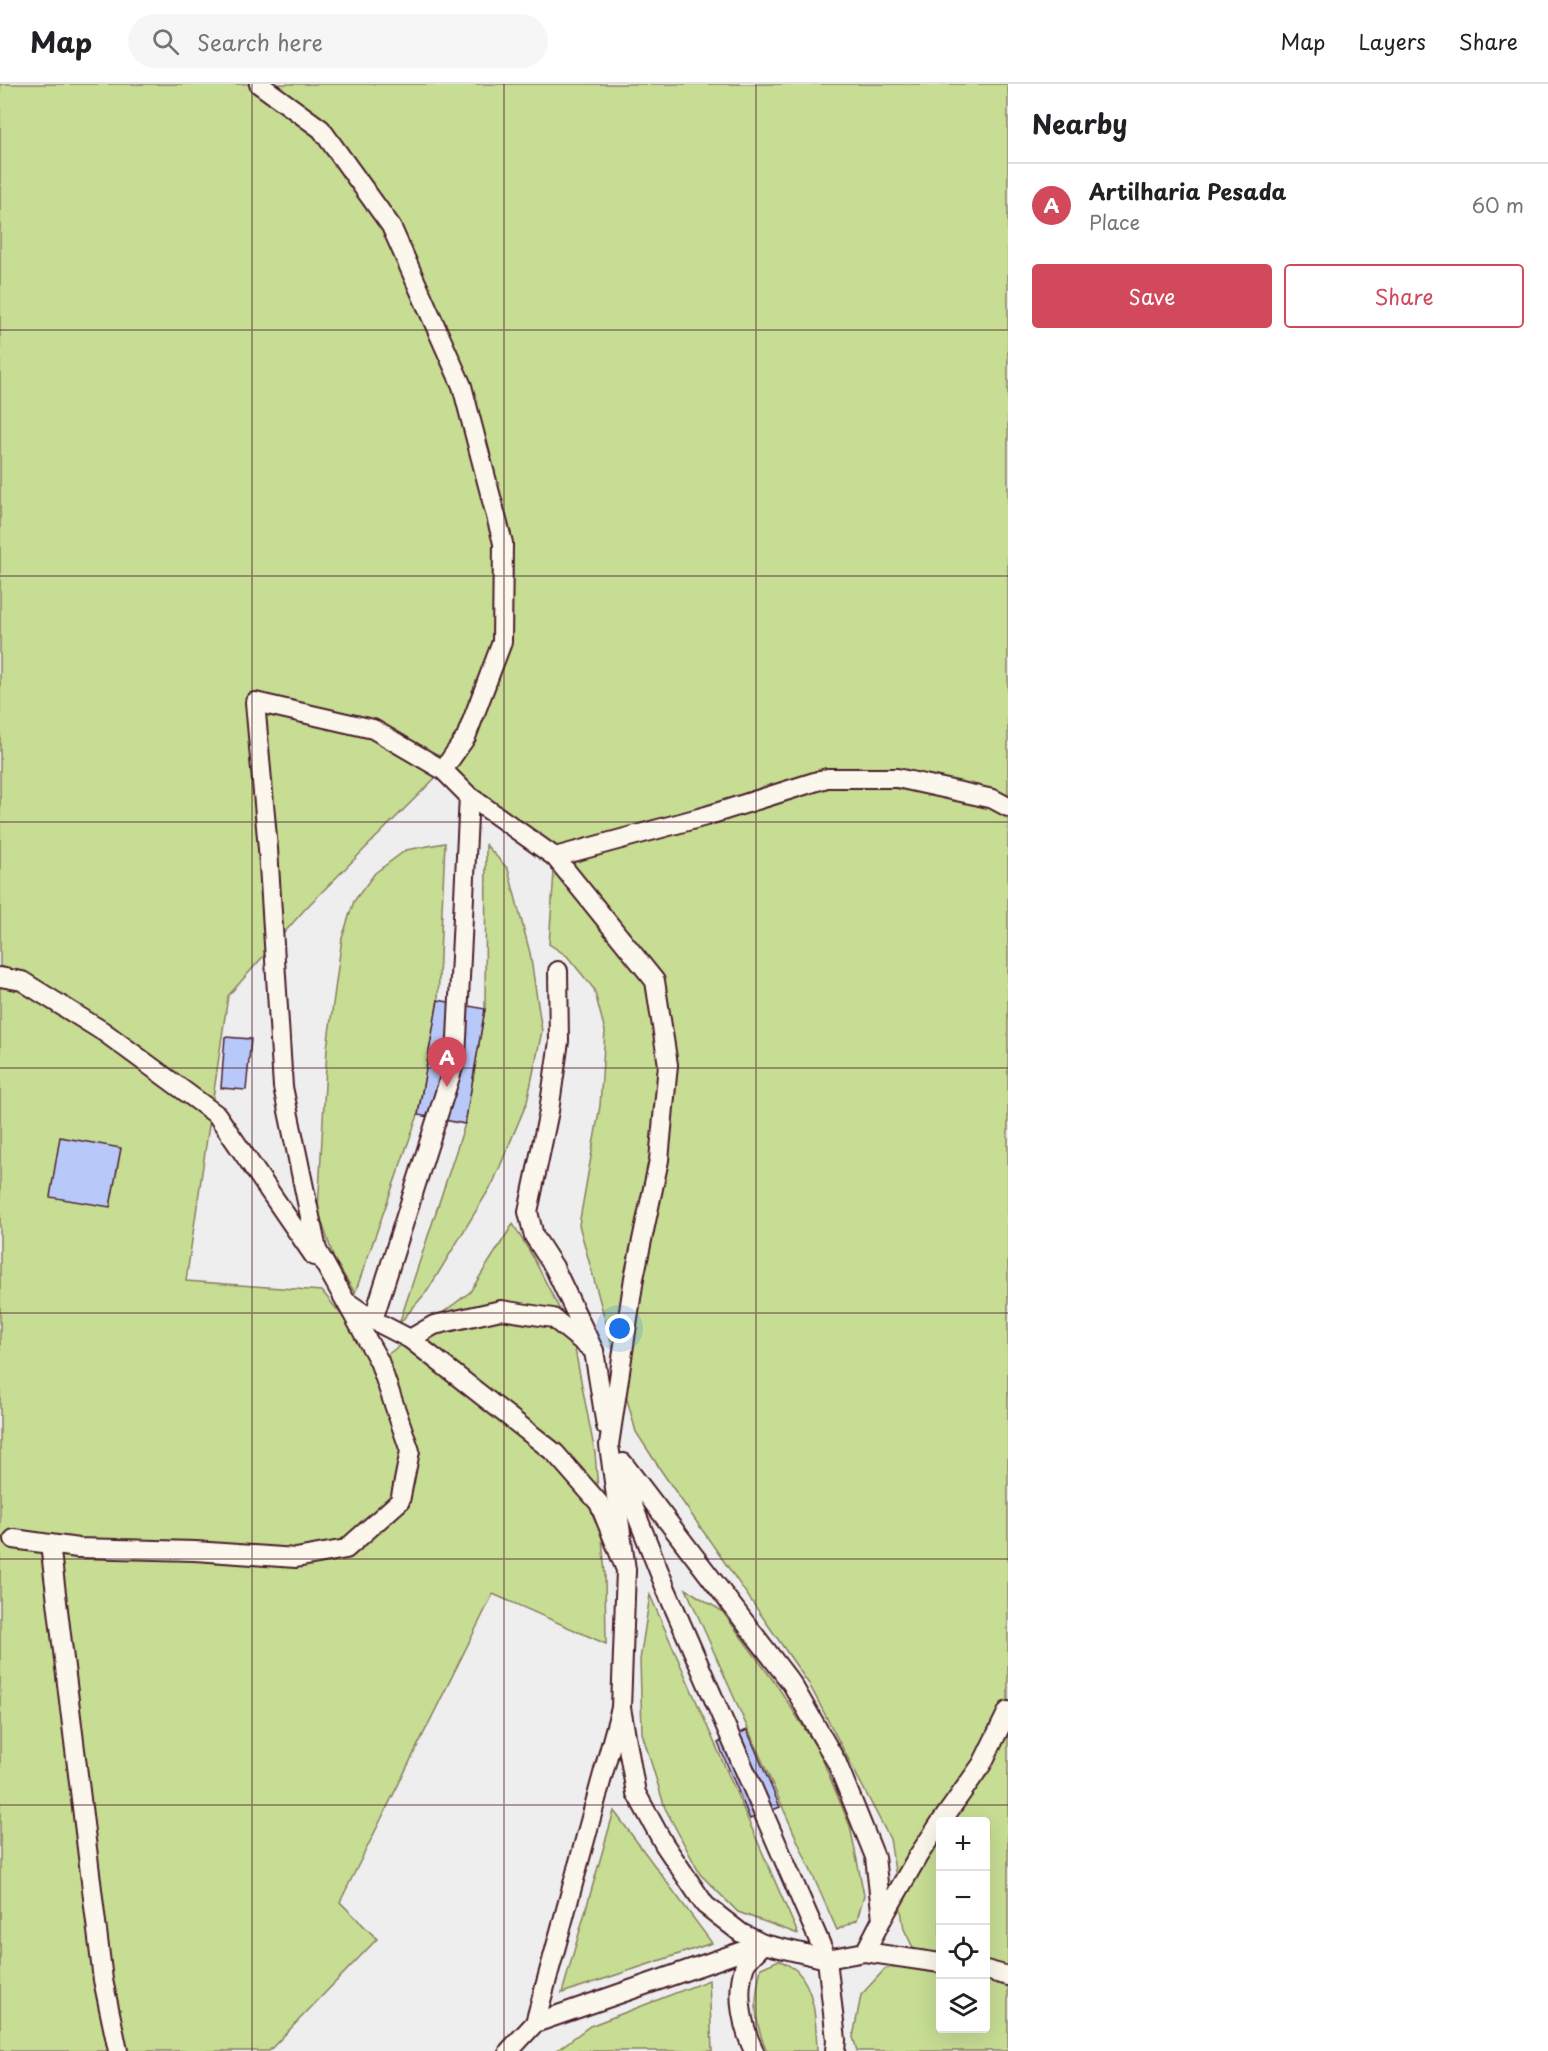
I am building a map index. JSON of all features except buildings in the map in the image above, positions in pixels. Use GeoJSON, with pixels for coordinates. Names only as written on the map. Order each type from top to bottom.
{"type":"FeatureCollection","features":[{"type":"Feature","properties":{"kind":"lane"},"geometry":{"type":"LineString","coordinates":[[260,84],[321,129],[391,226],[462,386],[503,543],[502,642],[466,737],[443,770]]}},
{"type":"Feature","properties":{"kind":"lane"},"geometry":{"type":"LineString","coordinates":[[14,1539],[78,1548],[195,1551],[296,1558],[346,1549],[400,1501],[410,1450],[379,1361],[317,1250],[283,1087],[268,849],[255,702],[373,729],[443,770],[468,796],[555,857],[655,981],[668,1065],[659,1160],[634,1278],[609,1445],[666,1589],[827,1959],[836,2051]]}},
{"type":"Feature","properties":{"kind":"lane"},"geometry":{"type":"LineString","coordinates":[[555,857],[706,816],[827,778],[897,778],[993,799],[1008,807]]}},
{"type":"Feature","properties":{"kind":"lane"},"geometry":{"type":"LineString","coordinates":[[373,1320],[456,1058],[468,796]]}},
{"type":"Feature","properties":{"kind":"lane"},"geometry":{"type":"LineString","coordinates":[[558,971],[559,1041],[549,1111],[528,1212],[534,1236],[554,1267],[594,1351],[626,1570],[621,1708],[636,1793],[664,1844],[705,1905],[741,1934],[763,1944],[827,1959],[865,1952],[936,1962]]}},
{"type":"Feature","properties":{"kind":"lane"},"geometry":{"type":"LineString","coordinates":[[0,976],[22,981],[104,1032],[218,1115],[344,1299],[373,1320],[410,1339],[555,1453],[599,1503],[626,1570]]}},
{"type":"Feature","properties":{"kind":"lane"},"geometry":{"type":"LineString","coordinates":[[410,1339],[434,1325],[501,1310],[554,1318],[594,1351]]}},
{"type":"Feature","properties":{"kind":"lane"},"geometry":{"type":"LineString","coordinates":[[609,1445],[792,1684],[837,1763],[875,1857],[882,1919]]}},
{"type":"Feature","properties":{"kind":"lane"},"geometry":{"type":"LineString","coordinates":[[50,1544],[103,1980],[118,2051]]}},
{"type":"Feature","properties":{"kind":"lane"},"geometry":{"type":"LineString","coordinates":[[509,2051],[535,2023],[621,1708]]}},
{"type":"Feature","properties":{"kind":"lane"},"geometry":{"type":"LineString","coordinates":[[944,1817],[981,1764],[1008,1712]]}},
{"type":"Feature","properties":{"kind":"lane"},"geometry":{"type":"LineString","coordinates":[[865,1952],[918,1856],[936,1829]]}},
{"type":"Feature","properties":{"kind":"lane"},"geometry":{"type":"LineString","coordinates":[[535,2023],[763,1944]]}},
{"type":"Feature","properties":{"kind":"lane"},"geometry":{"type":"LineString","coordinates":[[754,2051],[748,2038],[740,1998],[744,1966],[763,1944]]}},
{"type":"Feature","properties":{"kind":"lane"},"geometry":{"type":"LineString","coordinates":[[990,1972],[1008,1976]]}},
{"type":"Feature","properties":{"kind":"green space"},"geometry":{"type":"Polygon","coordinates":[[[0,84],[1008,84],[1008,2051],[857,2051],[853,2037],[861,1995],[885,1969],[919,1960],[904,1929],[890,1839],[809,1684],[636,1432],[579,1225],[600,1106],[605,1031],[594,989],[567,956],[549,944],[555,857],[443,770],[306,908],[228,996],[186,1281],[322,1291],[379,1361],[470,1292],[513,1224],[533,1257],[572,1334],[595,1453],[605,1574],[606,1644],[493,1594],[340,1902],[377,1939],[269,2051],[0,2051],[0,84]]]}},
{"type":"Feature","properties":{"kind":"green space"},"geometry":{"type":"Polygon","coordinates":[[[445,843],[438,1000],[418,1115],[355,1293],[334,1259],[318,1210],[327,1048],[342,938],[354,901],[375,873],[406,850],[445,843]]]}},
{"type":"Feature","properties":{"kind":"green space"},"geometry":{"type":"Polygon","coordinates":[[[486,845],[508,869],[530,953],[542,1031],[527,1102],[493,1183],[428,1290],[399,1324],[465,1124],[485,1009],[486,845]]]}},
{"type":"Feature","properties":{"kind":"green space"},"geometry":{"type":"Polygon","coordinates":[[[686,1589],[722,1611],[778,1687],[819,1751],[850,1826],[864,1895],[857,1920],[837,1930],[686,1589]]]}},
{"type":"Feature","properties":{"kind":"green space"},"geometry":{"type":"Polygon","coordinates":[[[650,1595],[798,1934],[738,1912],[700,1874],[665,1808],[642,1733],[640,1660],[650,1595]]]}},
{"type":"Feature","properties":{"kind":"green space"},"geometry":{"type":"Polygon","coordinates":[[[614,1811],[712,1943],[562,1993],[614,1811]]]}},
{"type":"Feature","properties":{"kind":"green space"},"geometry":{"type":"Polygon","coordinates":[[[779,1960],[796,1970],[808,1987],[814,2008],[817,2051],[767,2051],[762,2040],[756,2010],[761,1968],[779,1960]]]}},
{"type":"Feature","properties":{"kind":"green space"},"geometry":{"type":"Polygon","coordinates":[[[709,1980],[712,2051],[556,2051],[590,2026],[709,1980]]]}},
{"type":"Feature","properties":{"kind":"place","name":"Artilharia Pesada"},"geometry":{"type":"Point","coordinates":[447,1087]}}]}
